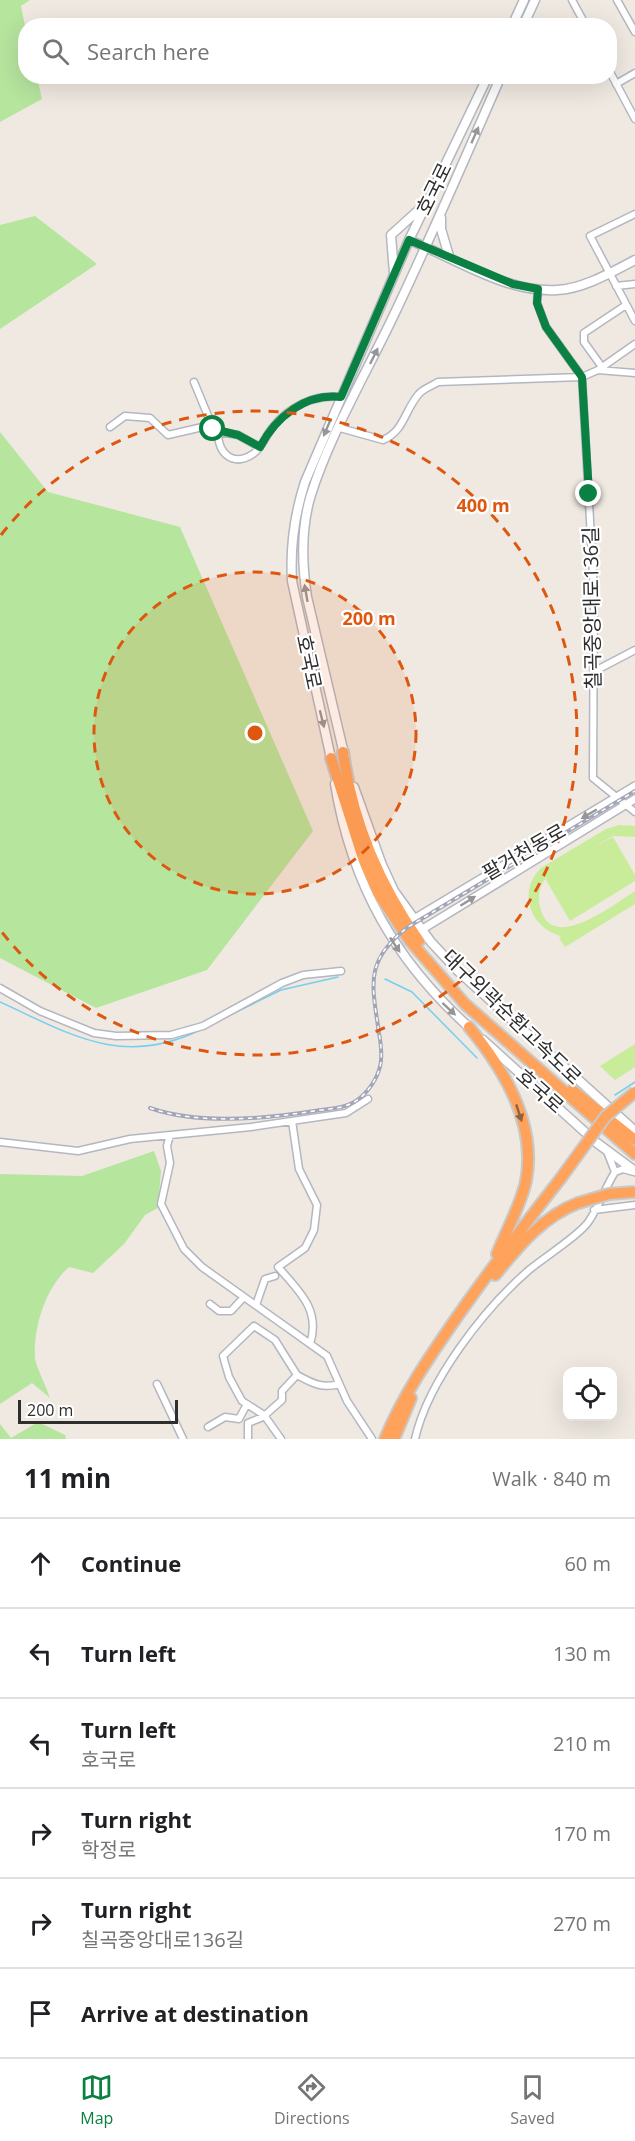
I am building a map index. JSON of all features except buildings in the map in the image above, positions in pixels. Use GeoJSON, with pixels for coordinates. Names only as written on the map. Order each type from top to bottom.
{"type":"FeatureCollection","features":[{"type":"Feature","properties":{"kind":"highway","name":"대구외곽순환고속도로"},"geometry":{"type":"LineString","coordinates":[[343,752],[347,786],[370,852],[394,902],[427,953],[457,987],[611,1128],[635,1154]]}},
{"type":"Feature","properties":{"kind":"highway","name":"대구외곽순환고속도로"},"geometry":{"type":"LineString","coordinates":[[331,758],[364,861],[378,893],[410,941],[465,1004],[611,1128],[635,1140]]}},
{"type":"Feature","properties":{"kind":"highway"},"geometry":{"type":"LineString","coordinates":[[469,1027],[490,1053],[511,1089],[529,1147],[526,1184],[493,1271]]}},
{"type":"Feature","properties":{"kind":"highway"},"geometry":{"type":"LineString","coordinates":[[385,1439],[493,1271],[606,1116],[635,1094]]}},
{"type":"Feature","properties":{"kind":"highway"},"geometry":{"type":"LineString","coordinates":[[493,1271],[535,1230],[559,1212],[578,1203],[609,1194],[635,1192]]}},
{"type":"Feature","properties":{"kind":"highway"},"geometry":{"type":"LineString","coordinates":[[394,1439],[397,1420]]}},
{"type":"Feature","properties":{"kind":"main road"},"geometry":{"type":"LineString","coordinates":[[516,18],[524,0]]}},
{"type":"Feature","properties":{"kind":"main road"},"geometry":{"type":"LineString","coordinates":[[527,18],[535,0]]}},
{"type":"Feature","properties":{"kind":"main road","name":"호국로"},"geometry":{"type":"LineString","coordinates":[[484,84],[409,240],[304,482],[297,508],[291,554],[292,581],[331,758],[339,805],[356,858],[382,923],[424,983],[597,1143],[635,1172]]}},
{"type":"Feature","properties":{"kind":"main road","name":"호국로"},"geometry":{"type":"LineString","coordinates":[[497,84],[427,247],[340,428],[310,498],[305,519],[303,573],[343,752],[382,865],[394,891],[421,930],[459,972],[635,1131]]}},
{"type":"Feature","properties":{"kind":"main road"},"geometry":{"type":"LineString","coordinates":[[394,274],[391,236],[427,204]]}},
{"type":"Feature","properties":{"kind":"main road"},"geometry":{"type":"LineString","coordinates":[[443,207],[441,229],[449,256]]}},
{"type":"Feature","properties":{"kind":"main road"},"geometry":{"type":"LineString","coordinates":[[409,240],[513,284],[538,289],[559,290],[608,274],[635,261]]}},
{"type":"Feature","properties":{"kind":"street"},"geometry":{"type":"LineString","coordinates":[[572,0],[582,18]]}},
{"type":"Feature","properties":{"kind":"street"},"geometry":{"type":"LineString","coordinates":[[617,0],[635,32]]}},
{"type":"Feature","properties":{"kind":"street"},"geometry":{"type":"LineString","coordinates":[[617,83],[635,73]]}},
{"type":"Feature","properties":{"kind":"street"},"geometry":{"type":"LineString","coordinates":[[616,84],[635,120]]}},
{"type":"Feature","properties":{"kind":"street"},"geometry":{"type":"LineString","coordinates":[[635,214],[590,236],[608,274],[635,321]]}},
{"type":"Feature","properties":{"kind":"street"},"geometry":{"type":"LineString","coordinates":[[616,286],[635,284]]}},
{"type":"Feature","properties":{"kind":"street"},"geometry":{"type":"LineString","coordinates":[[538,289],[537,303],[546,327],[582,377]]}},
{"type":"Feature","properties":{"kind":"street"},"geometry":{"type":"LineString","coordinates":[[600,369],[584,342],[584,333],[626,304]]}},
{"type":"Feature","properties":{"kind":"street"},"geometry":{"type":"LineString","coordinates":[[340,428],[375,440],[383,440],[392,436],[401,426],[418,394],[438,382],[582,377],[600,369],[635,344]]}},
{"type":"Feature","properties":{"kind":"street"},"geometry":{"type":"LineString","coordinates":[[600,369],[635,373]]}},
{"type":"Feature","properties":{"kind":"street","name":"칠곡중앙대로136길"},"geometry":{"type":"LineString","coordinates":[[582,377],[594,592],[593,778],[635,812]]}},
{"type":"Feature","properties":{"kind":"street"},"geometry":{"type":"LineString","coordinates":[[194,382],[216,430],[220,449],[234,460],[242,460],[260,447],[279,420],[304,402],[329,396],[341,397]]}},
{"type":"Feature","properties":{"kind":"street"},"geometry":{"type":"LineString","coordinates":[[110,427],[125,416],[150,418],[171,435],[207,426],[238,435],[260,447]]}},
{"type":"Feature","properties":{"kind":"street"},"geometry":{"type":"LineString","coordinates":[[595,671],[635,650]]}},
{"type":"Feature","properties":{"kind":"street","name":"팔거천동로"},"geometry":{"type":"LineString","coordinates":[[414,919],[635,786]]}},
{"type":"Feature","properties":{"kind":"street","name":"팔거천동로"},"geometry":{"type":"LineString","coordinates":[[421,930],[635,799]]}},
{"type":"Feature","properties":{"kind":"street"},"geometry":{"type":"LineString","coordinates":[[0,988],[40,1011],[94,1033],[116,1036],[171,1035],[203,1026],[292,979],[303,975],[341,971]]}},
{"type":"Feature","properties":{"kind":"street"},"geometry":{"type":"LineString","coordinates":[[0,1142],[78,1151],[130,1140],[346,1113],[368,1100]]}},
{"type":"Feature","properties":{"kind":"street"},"geometry":{"type":"LineString","coordinates":[[292,1121],[299,1169],[317,1205],[314,1230],[305,1248],[278,1267],[307,1300],[314,1316],[315,1331],[310,1344]]}},
{"type":"Feature","properties":{"kind":"street"},"geometry":{"type":"LineString","coordinates":[[170,1135],[167,1146],[170,1163],[161,1204],[184,1249],[202,1267],[327,1356],[347,1401],[372,1439]]}},
{"type":"Feature","properties":{"kind":"street"},"geometry":{"type":"LineString","coordinates":[[597,1143],[609,1155],[615,1172]]}},
{"type":"Feature","properties":{"kind":"street"},"geometry":{"type":"LineString","coordinates":[[415,1439],[421,1416],[438,1380],[493,1305],[527,1271],[589,1222],[615,1172],[622,1169],[635,1172]]}},
{"type":"Feature","properties":{"kind":"street"},"geometry":{"type":"LineString","coordinates":[[594,1210],[635,1205]]}},
{"type":"Feature","properties":{"kind":"street"},"geometry":{"type":"LineString","coordinates":[[256,1305],[265,1279],[274,1276]]}},
{"type":"Feature","properties":{"kind":"street"},"geometry":{"type":"LineString","coordinates":[[210,1304],[219,1311],[231,1311],[244,1297]]}},
{"type":"Feature","properties":{"kind":"street"},"geometry":{"type":"LineString","coordinates":[[281,1439],[264,1415],[242,1401],[229,1377],[223,1356],[254,1326],[274,1340],[297,1375],[327,1388],[339,1384]]}},
{"type":"Feature","properties":{"kind":"street"},"geometry":{"type":"LineString","coordinates":[[248,1439],[248,1423],[264,1415],[282,1400],[282,1391],[297,1375]]}},
{"type":"Feature","properties":{"kind":"street"},"geometry":{"type":"LineString","coordinates":[[157,1384],[183,1439]]}},
{"type":"Feature","properties":{"kind":"street"},"geometry":{"type":"LineString","coordinates":[[208,1427],[225,1417],[240,1419],[248,1404]]}},
{"type":"Feature","properties":{"kind":"green space"},"geometry":{"type":"Polygon","coordinates":[[[0,0],[30,0],[21,6],[23,18],[18,18],[18,84],[39,84],[42,99],[0,122],[0,0]]]}},
{"type":"Feature","properties":{"kind":"green space"},"geometry":{"type":"Polygon","coordinates":[[[35,216],[97,264],[0,329],[0,225],[35,216]]]}},
{"type":"Feature","properties":{"kind":"green space"},"geometry":{"type":"Polygon","coordinates":[[[0,432],[48,492],[180,527],[313,831],[207,970],[96,1008],[0,958],[0,432]]]}},
{"type":"Feature","properties":{"kind":"green space"},"geometry":{"type":"Polygon","coordinates":[[[619,825],[635,826],[635,837],[613,836],[592,848],[613,837],[635,875],[635,881],[570,921],[546,880],[548,876],[540,890],[540,907],[546,921],[557,927],[584,922],[635,891],[635,904],[565,947],[559,938],[561,936],[541,925],[530,908],[530,887],[534,877],[541,868],[606,829],[619,825]]]}},
{"type":"Feature","properties":{"kind":"green space"},"geometry":{"type":"Polygon","coordinates":[[[635,1044],[635,1067],[615,1080],[600,1066],[635,1044]]]}},
{"type":"Feature","properties":{"kind":"green space"},"geometry":{"type":"Polygon","coordinates":[[[154,1151],[161,1171],[158,1208],[145,1215],[124,1244],[93,1273],[69,1267],[48,1296],[36,1334],[35,1358],[50,1398],[32,1383],[0,1404],[0,1174],[82,1176],[154,1151]]]}},
{"type":"Feature","properties":{"kind":"green space"},"geometry":{"type":"Polygon","coordinates":[[[38,1422],[65,1435],[66,1439],[0,1439],[0,1424],[11,1438],[38,1422]]]}},
{"type":"Feature","properties":{"kind":"waterway"},"geometry":{"type":"LineString","coordinates":[[218,1021],[281,990],[338,977]]}},
{"type":"Feature","properties":{"kind":"waterway"},"geometry":{"type":"LineString","coordinates":[[385,979],[412,992],[477,1058]]}},
{"type":"Feature","properties":{"kind":"waterway"},"geometry":{"type":"LineString","coordinates":[[0,1002],[73,1035],[121,1046],[146,1046],[172,1041],[200,1030]]}},
{"type":"Feature","properties":{"kind":"waterway"},"geometry":{"type":"LineString","coordinates":[[615,1095],[635,1082]]}},
{"type":"Feature","properties":{"kind":"railway"},"geometry":{"type":"LineString","coordinates":[[150,1108],[189,1117],[232,1119],[332,1109],[355,1102],[371,1085],[380,1066],[381,1052],[374,1001],[374,974],[384,951],[394,939],[408,927],[635,791]]}},
{"type":"Feature","properties":{"kind":"route"},"geometry":{"type":"LineString","coordinates":[[213,429],[238,435],[260,447],[279,420],[304,402],[329,396],[341,397],[409,240],[513,284],[538,289],[537,303],[546,327],[582,377],[589,494]]}}]}
